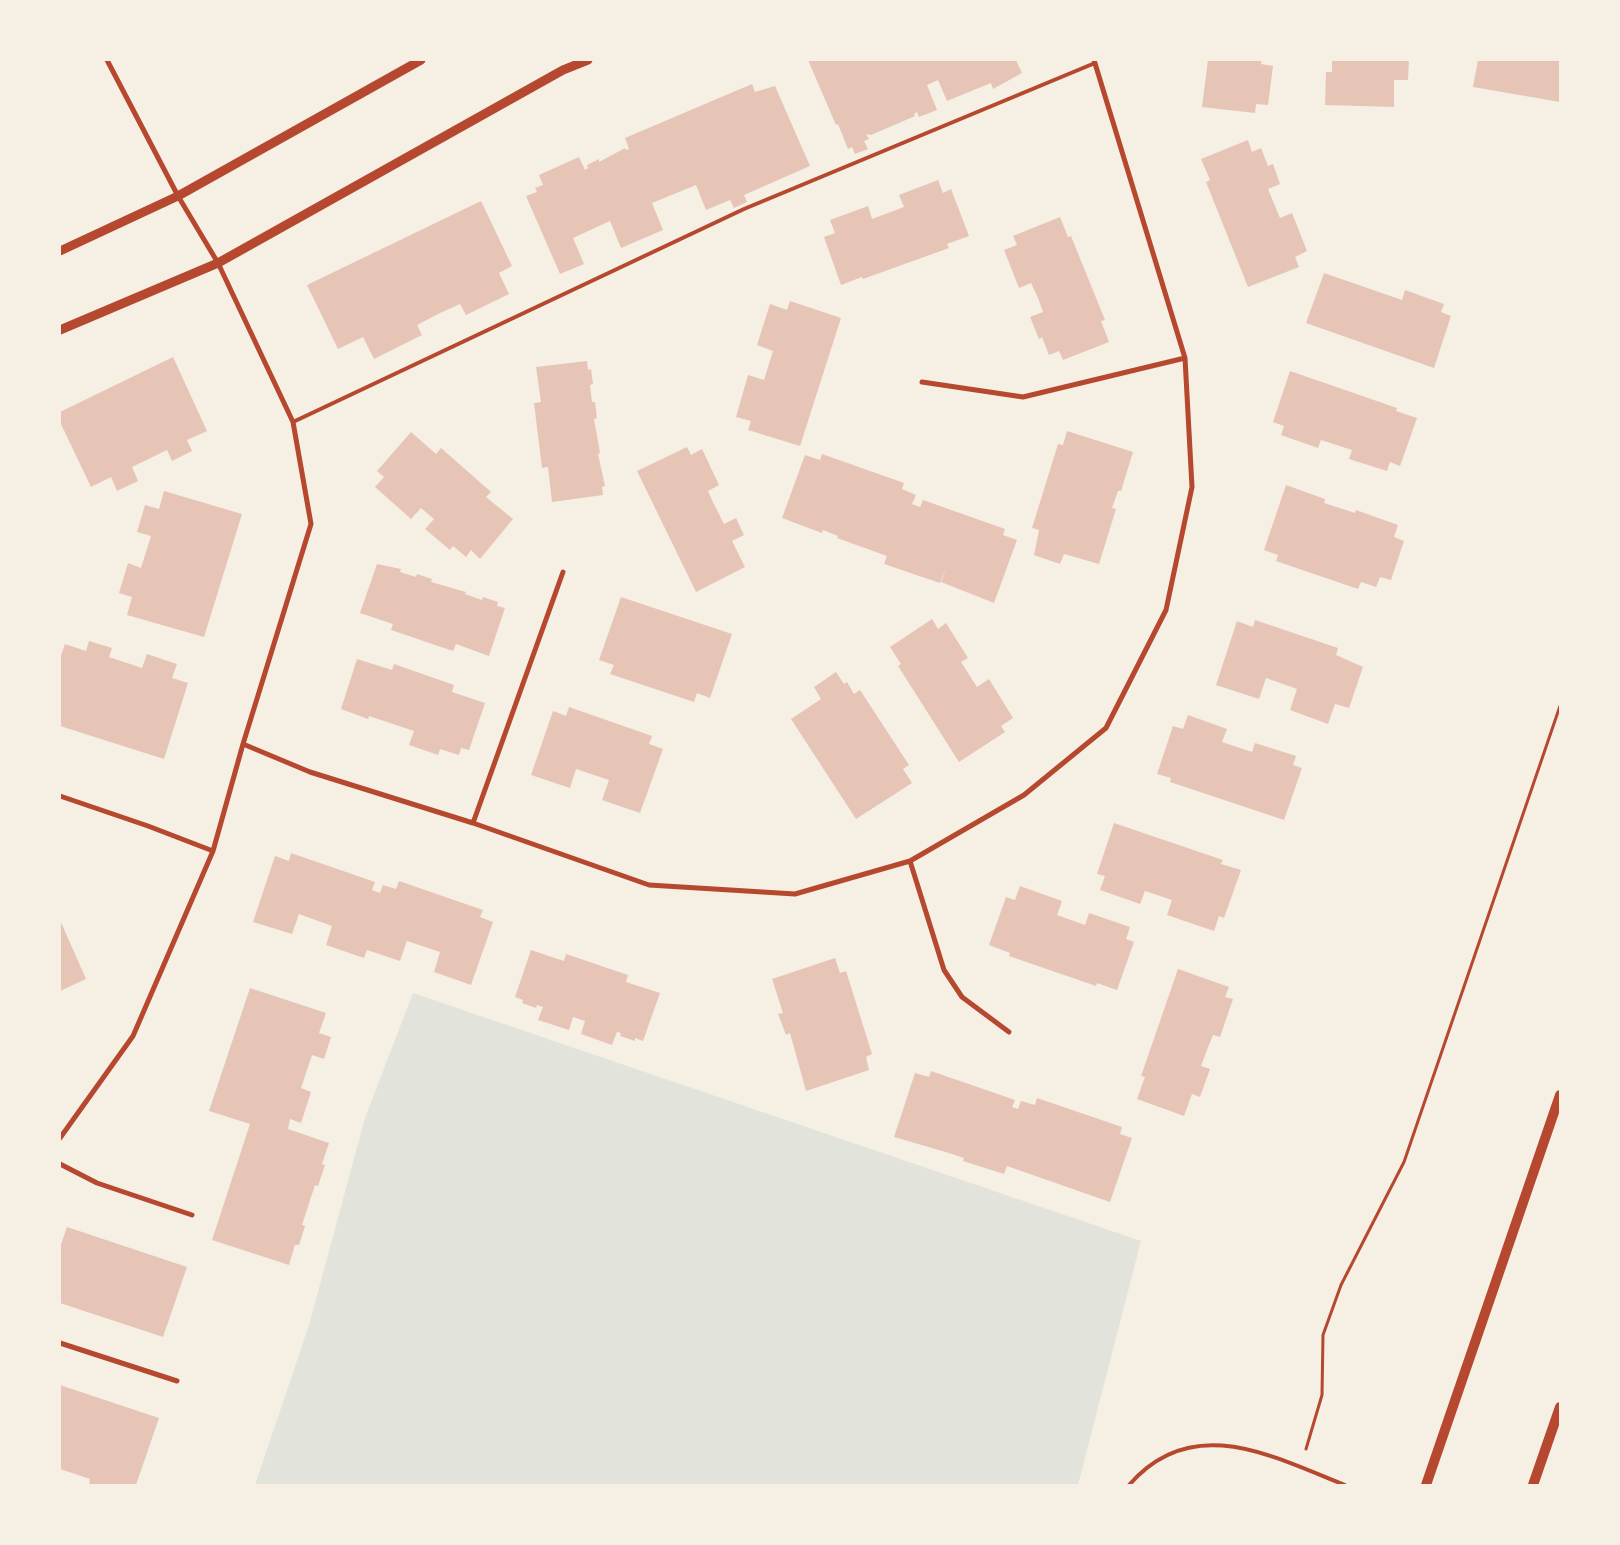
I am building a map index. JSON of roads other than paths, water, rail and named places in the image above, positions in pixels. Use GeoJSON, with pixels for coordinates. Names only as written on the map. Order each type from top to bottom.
{"type":"FeatureCollection","features":[{"type":"Feature","properties":{"kind":"main road"},"geometry":{"type":"LineString","coordinates":[[1426,1485],[1560,1095]]}},
{"type":"Feature","properties":{"kind":"main road"},"geometry":{"type":"LineString","coordinates":[[1533,1485],[1560,1407]]}},
{"type":"Feature","properties":{"kind":"street"},"geometry":{"type":"LineString","coordinates":[[60,1138],[133,1036],[213,851],[243,744],[312,524],[294,422],[218,263],[178,196],[107,60]]}},
{"type":"Feature","properties":{"kind":"street"},"geometry":{"type":"LineString","coordinates":[[60,250],[178,196],[421,60]]}},
{"type":"Feature","properties":{"kind":"street"},"geometry":{"type":"LineString","coordinates":[[60,330],[218,263],[546,80],[588,60]]}},
{"type":"Feature","properties":{"kind":"street"},"geometry":{"type":"LineString","coordinates":[[243,744],[310,772],[473,823],[649,885],[795,894],[910,861],[1024,795],[1106,728],[1166,610],[1192,487],[1186,358],[1094,62]]}},
{"type":"Feature","properties":{"kind":"street"},"geometry":{"type":"LineString","coordinates":[[922,382],[1023,397],[1186,358]]}},
{"type":"Feature","properties":{"kind":"street"},"geometry":{"type":"LineString","coordinates":[[473,823],[563,572]]}},
{"type":"Feature","properties":{"kind":"street"},"geometry":{"type":"LineString","coordinates":[[60,796],[148,826],[213,851]]}},
{"type":"Feature","properties":{"kind":"street"},"geometry":{"type":"LineString","coordinates":[[910,861],[944,970],[962,997],[1009,1032]]}},
{"type":"Feature","properties":{"kind":"street"},"geometry":{"type":"LineString","coordinates":[[60,1164],[97,1183],[192,1215]]}},
{"type":"Feature","properties":{"kind":"street"},"geometry":{"type":"LineString","coordinates":[[60,1343],[177,1381]]}},
{"type":"Feature","properties":{"kind":"lane"},"geometry":{"type":"LineString","coordinates":[[294,422],[744,209],[1094,62]]}},
{"type":"Feature","properties":{"kind":"lane"},"geometry":{"type":"LineString","coordinates":[[1128,1485],[1140,1472],[1176,1451],[1192,1446],[1214,1444],[1234,1446],[1253,1451],[1345,1485]]}}]}
